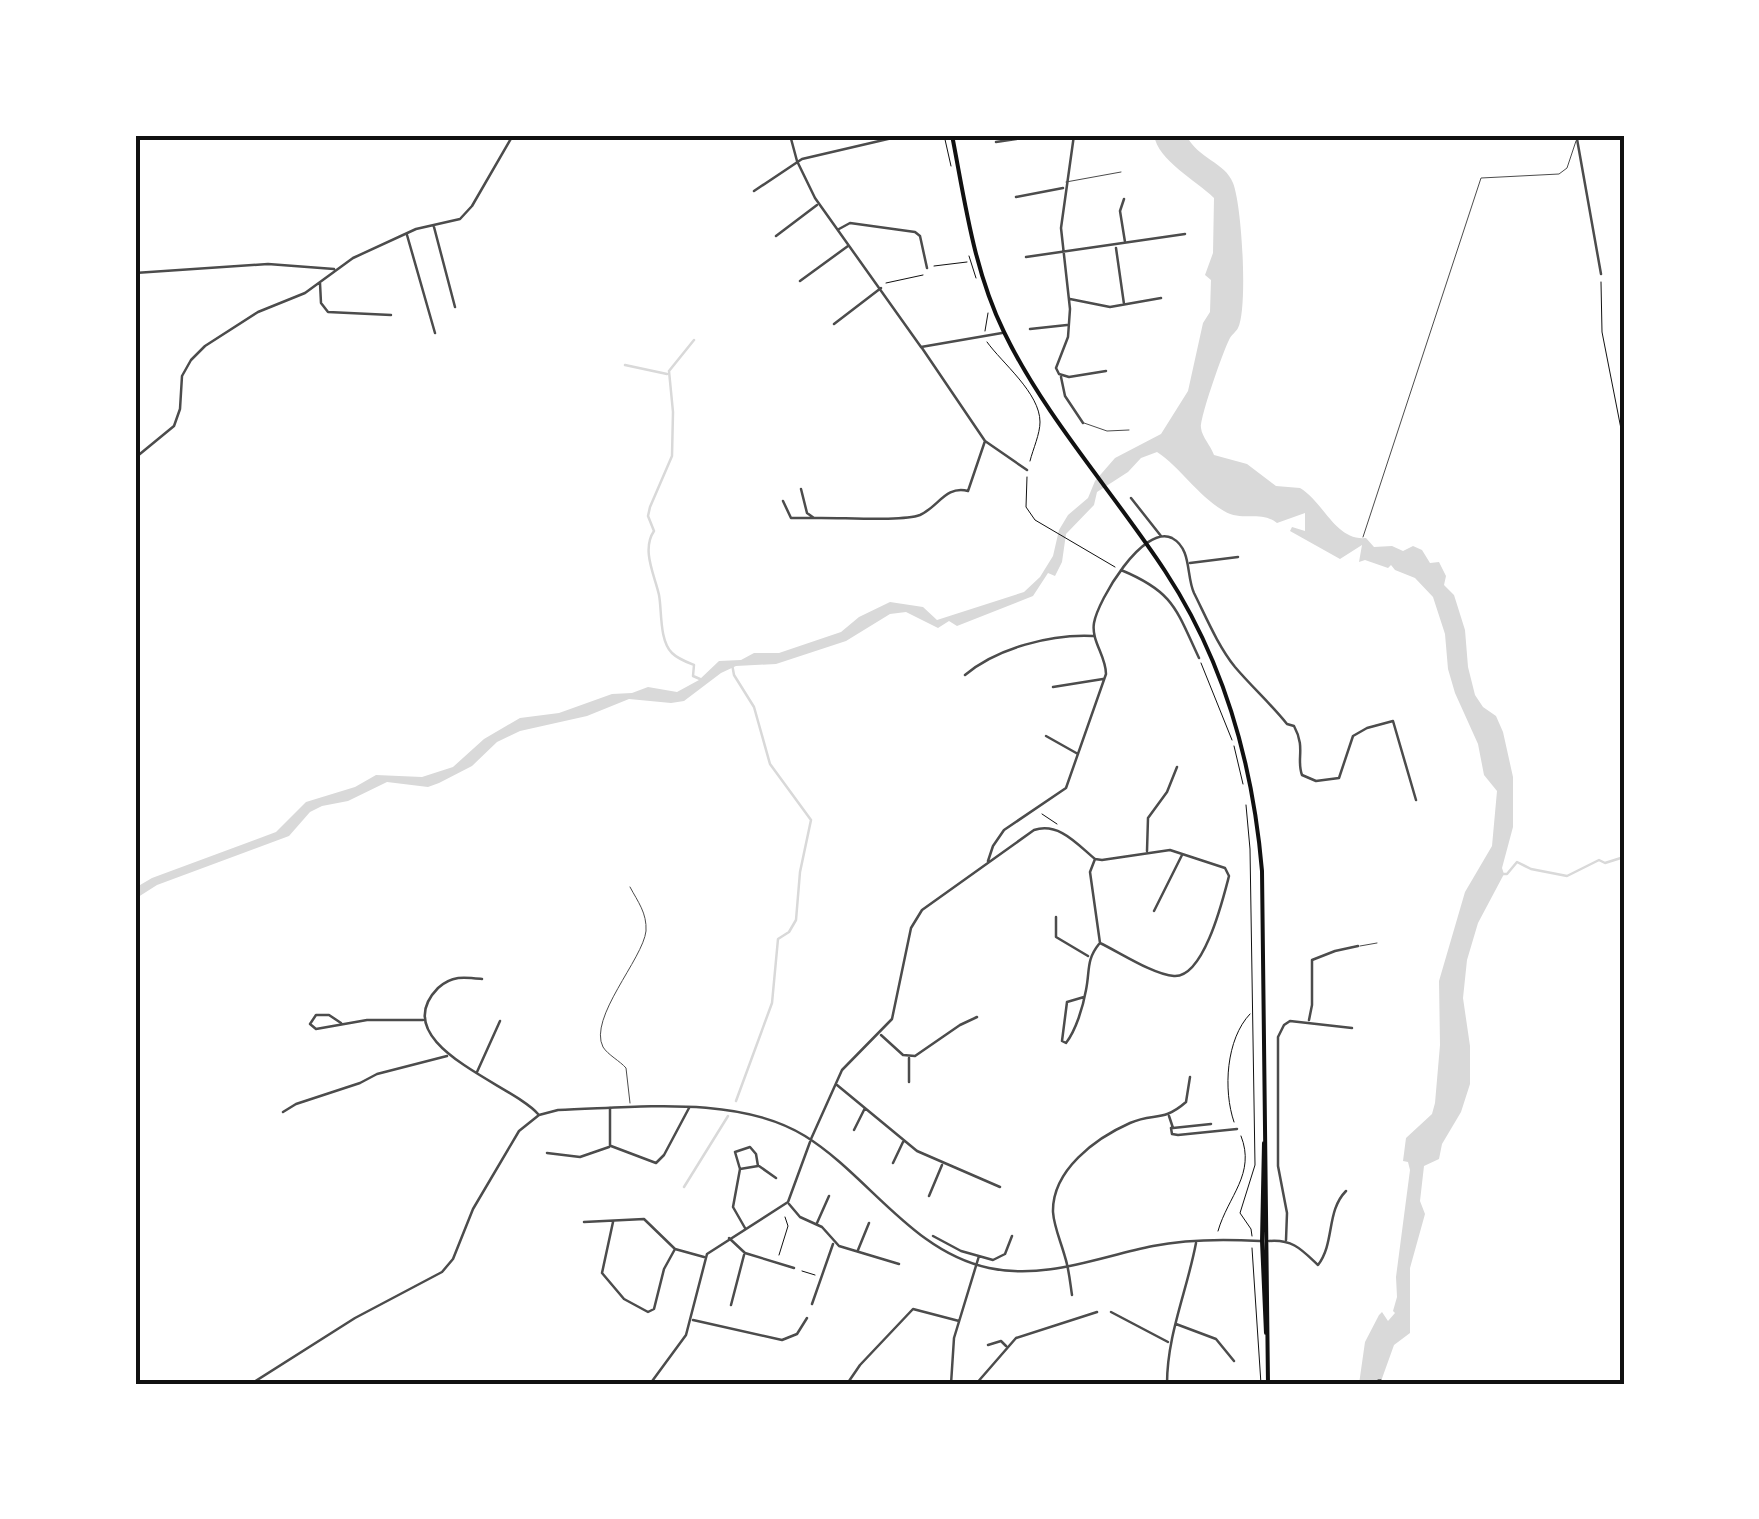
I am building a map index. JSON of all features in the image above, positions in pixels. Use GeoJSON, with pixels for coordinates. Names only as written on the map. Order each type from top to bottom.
{"type":"FeatureCollection","features":[{"type":"Feature","properties":{"kind":"highway"},"geometry":{"type":"LineString","coordinates":[[952,135],[976,254],[1004,332],[1179,593],[1202,638],[1244,753],[1262,871],[1268,1384]]}},
{"type":"Feature","properties":{"kind":"street"},"geometry":{"type":"LineString","coordinates":[[135,458],[174,426],[180,409],[182,376],[198,352],[258,312],[297,297],[335,269],[407,234],[452,223],[472,206],[514,135]]}},
{"type":"Feature","properties":{"kind":"street"},"geometry":{"type":"LineString","coordinates":[[790,135],[797,161],[819,204],[984,441],[1027,470]]}},
{"type":"Feature","properties":{"kind":"street"},"geometry":{"type":"LineString","coordinates":[[754,192],[797,161],[905,135]]}},
{"type":"Feature","properties":{"kind":"street"},"geometry":{"type":"LineString","coordinates":[[996,142],[1022,136],[1074,136],[1061,228],[1069,298],[1068,337],[1056,368],[1065,396],[1083,423]]}},
{"type":"Feature","properties":{"kind":"street"},"geometry":{"type":"LineString","coordinates":[[1577,136],[1601,274]]}},
{"type":"Feature","properties":{"kind":"street"},"geometry":{"type":"LineString","coordinates":[[1016,196],[1065,185]]}},
{"type":"Feature","properties":{"kind":"street"},"geometry":{"type":"LineString","coordinates":[[1124,199],[1120,211],[1125,243]]}},
{"type":"Feature","properties":{"kind":"street"},"geometry":{"type":"LineString","coordinates":[[776,236],[819,204]]}},
{"type":"Feature","properties":{"kind":"street"},"geometry":{"type":"LineString","coordinates":[[838,230],[850,223],[915,232],[920,236],[927,268]]}},
{"type":"Feature","properties":{"kind":"street"},"geometry":{"type":"LineString","coordinates":[[434,225],[455,306]]}},
{"type":"Feature","properties":{"kind":"street"},"geometry":{"type":"LineString","coordinates":[[407,234],[435,332]]}},
{"type":"Feature","properties":{"kind":"street"},"geometry":{"type":"LineString","coordinates":[[1026,257],[1185,234]]}},
{"type":"Feature","properties":{"kind":"street"},"geometry":{"type":"LineString","coordinates":[[1116,244],[1124,306]]}},
{"type":"Feature","properties":{"kind":"street"},"geometry":{"type":"LineString","coordinates":[[800,281],[849,245]]}},
{"type":"Feature","properties":{"kind":"street"},"geometry":{"type":"LineString","coordinates":[[135,273],[268,264],[335,269]]}},
{"type":"Feature","properties":{"kind":"street"},"geometry":{"type":"LineString","coordinates":[[320,282],[321,303],[328,312],[392,315]]}},
{"type":"Feature","properties":{"kind":"street"},"geometry":{"type":"LineString","coordinates":[[834,324],[881,288]]}},
{"type":"Feature","properties":{"kind":"street"},"geometry":{"type":"LineString","coordinates":[[1069,298],[1101,306],[1124,306],[1161,298]]}},
{"type":"Feature","properties":{"kind":"street"},"geometry":{"type":"LineString","coordinates":[[1030,329],[1069,324]]}},
{"type":"Feature","properties":{"kind":"street"},"geometry":{"type":"LineString","coordinates":[[921,347],[1004,332]]}},
{"type":"Feature","properties":{"kind":"street"},"geometry":{"type":"LineString","coordinates":[[1061,376],[1106,371]]}},
{"type":"Feature","properties":{"kind":"street"},"geometry":{"type":"LineString","coordinates":[[783,501],[791,518],[922,514],[956,488],[968,491],[984,441]]}},
{"type":"Feature","properties":{"kind":"street"},"geometry":{"type":"LineString","coordinates":[[801,490],[807,513],[814,518]]}},
{"type":"Feature","properties":{"kind":"street"},"geometry":{"type":"LineString","coordinates":[[1131,498],[1162,537]]}},
{"type":"Feature","properties":{"kind":"street"},"geometry":{"type":"LineString","coordinates":[[988,863],[1004,830],[1066,788],[1104,679],[1106,667],[1094,636],[1098,608],[1120,570],[1162,537],[1170,537],[1182,547],[1189,581],[1235,667],[1287,724],[1294,726],[1302,750],[1302,775],[1316,780],[1338,778],[1353,736],[1393,721],[1416,800]]}},
{"type":"Feature","properties":{"kind":"street"},"geometry":{"type":"LineString","coordinates":[[1187,563],[1238,557]]}},
{"type":"Feature","properties":{"kind":"street"},"geometry":{"type":"LineString","coordinates":[[1120,570],[1147,581],[1167,596],[1199,658]]}},
{"type":"Feature","properties":{"kind":"street"},"geometry":{"type":"LineString","coordinates":[[966,675],[985,660],[1007,652],[1066,637],[1094,636]]}},
{"type":"Feature","properties":{"kind":"street"},"geometry":{"type":"LineString","coordinates":[[1053,687],[1104,679]]}},
{"type":"Feature","properties":{"kind":"street"},"geometry":{"type":"LineString","coordinates":[[1046,736],[1079,755]]}},
{"type":"Feature","properties":{"kind":"street"},"geometry":{"type":"LineString","coordinates":[[1147,853],[1148,818],[1167,792],[1177,767]]}},
{"type":"Feature","properties":{"kind":"street"},"geometry":{"type":"LineString","coordinates":[[650,1384],[686,1335],[709,1250],[788,1202],[811,1140],[847,1064],[880,1034],[894,1012],[916,919],[936,897],[1034,830],[1047,826],[1059,830],[1095,858],[1110,860],[1170,850],[1219,865],[1229,876],[1204,948],[1186,974],[1165,974],[1100,943]]}},
{"type":"Feature","properties":{"kind":"street"},"geometry":{"type":"LineString","coordinates":[[1154,912],[1182,854]]}},
{"type":"Feature","properties":{"kind":"street"},"geometry":{"type":"LineString","coordinates":[[1084,997],[1067,1002],[1062,1041],[1066,1044],[1084,997],[1090,956],[1100,943],[1090,872],[1095,858]]}},
{"type":"Feature","properties":{"kind":"street"},"geometry":{"type":"LineString","coordinates":[[1056,917],[1056,937],[1090,956]]}},
{"type":"Feature","properties":{"kind":"street"},"geometry":{"type":"LineString","coordinates":[[1309,1021],[1312,960],[1358,946]]}},
{"type":"Feature","properties":{"kind":"street"},"geometry":{"type":"LineString","coordinates":[[425,1020],[434,993],[448,980],[482,979]]}},
{"type":"Feature","properties":{"kind":"street"},"geometry":{"type":"LineString","coordinates":[[340,1023],[323,1014],[316,1015],[310,1024],[316,1029],[340,1023],[425,1020]]}},
{"type":"Feature","properties":{"kind":"street"},"geometry":{"type":"LineString","coordinates":[[909,1057],[921,1054],[946,1033],[977,1016]]}},
{"type":"Feature","properties":{"kind":"street"},"geometry":{"type":"LineString","coordinates":[[425,1020],[448,1055],[522,1099],[539,1116]]}},
{"type":"Feature","properties":{"kind":"street"},"geometry":{"type":"LineString","coordinates":[[476,1074],[500,1021]]}},
{"type":"Feature","properties":{"kind":"street"},"geometry":{"type":"LineString","coordinates":[[1286,1240],[1287,1213],[1278,1166],[1278,1037],[1290,1021],[1352,1028]]}},
{"type":"Feature","properties":{"kind":"street"},"geometry":{"type":"LineString","coordinates":[[880,1034],[909,1057]]}},
{"type":"Feature","properties":{"kind":"street"},"geometry":{"type":"LineString","coordinates":[[283,1112],[296,1104],[360,1084],[376,1074],[448,1055]]}},
{"type":"Feature","properties":{"kind":"street"},"geometry":{"type":"LineString","coordinates":[[909,1057],[909,1082]]}},
{"type":"Feature","properties":{"kind":"street"},"geometry":{"type":"LineString","coordinates":[[1072,1294],[1053,1210],[1056,1191],[1076,1159],[1119,1128],[1137,1120],[1169,1116],[1186,1102],[1190,1076]]}},
{"type":"Feature","properties":{"kind":"street"},"geometry":{"type":"LineString","coordinates":[[836,1084],[904,1140],[942,1164],[1000,1187]]}},
{"type":"Feature","properties":{"kind":"street"},"geometry":{"type":"LineString","coordinates":[[854,1130],[866,1107]]}},
{"type":"Feature","properties":{"kind":"street"},"geometry":{"type":"LineString","coordinates":[[610,1108],[611,1146]]}},
{"type":"Feature","properties":{"kind":"street"},"geometry":{"type":"LineString","coordinates":[[547,1153],[580,1157],[611,1146],[650,1163],[658,1162],[690,1108]]}},
{"type":"Feature","properties":{"kind":"street"},"geometry":{"type":"LineString","coordinates":[[251,1384],[355,1318],[442,1272],[453,1260],[473,1209],[518,1131],[539,1116],[558,1110],[690,1108],[763,1118],[811,1140],[924,1237],[976,1264],[1024,1272],[1068,1268],[1156,1245],[1252,1240],[1286,1240],[1318,1265],[1326,1251],[1335,1206],[1346,1192]]}},
{"type":"Feature","properties":{"kind":"street"},"geometry":{"type":"LineString","coordinates":[[1169,1116],[1172,1134],[1237,1129]]}},
{"type":"Feature","properties":{"kind":"street"},"geometry":{"type":"LineString","coordinates":[[1171,1128],[1210,1124]]}},
{"type":"Feature","properties":{"kind":"street"},"geometry":{"type":"LineString","coordinates":[[892,1163],[904,1140]]}},
{"type":"Feature","properties":{"kind":"street"},"geometry":{"type":"LineString","coordinates":[[745,1228],[733,1208],[740,1169],[735,1152],[745,1146],[754,1150],[758,1166]]}},
{"type":"Feature","properties":{"kind":"street"},"geometry":{"type":"LineString","coordinates":[[929,1196],[942,1164]]}},
{"type":"Feature","properties":{"kind":"street"},"geometry":{"type":"LineString","coordinates":[[740,1169],[758,1166],[776,1178]]}},
{"type":"Feature","properties":{"kind":"street"},"geometry":{"type":"LineString","coordinates":[[816,1224],[828,1196]]}},
{"type":"Feature","properties":{"kind":"street"},"geometry":{"type":"LineString","coordinates":[[788,1202],[796,1214],[816,1224],[834,1242],[899,1264]]}},
{"type":"Feature","properties":{"kind":"street"},"geometry":{"type":"LineString","coordinates":[[584,1222],[644,1218],[676,1250],[706,1257]]}},
{"type":"Feature","properties":{"kind":"street"},"geometry":{"type":"LineString","coordinates":[[613,1222],[602,1274],[624,1299],[652,1312],[664,1269],[676,1250]]}},
{"type":"Feature","properties":{"kind":"street"},"geometry":{"type":"LineString","coordinates":[[857,1252],[869,1224]]}},
{"type":"Feature","properties":{"kind":"street"},"geometry":{"type":"LineString","coordinates":[[933,1236],[979,1256],[1000,1258],[1012,1236]]}},
{"type":"Feature","properties":{"kind":"street"},"geometry":{"type":"LineString","coordinates":[[729,1238],[745,1253],[794,1268]]}},
{"type":"Feature","properties":{"kind":"street"},"geometry":{"type":"LineString","coordinates":[[812,1304],[834,1242]]}},
{"type":"Feature","properties":{"kind":"street"},"geometry":{"type":"LineString","coordinates":[[1167,1384],[1170,1343],[1196,1242]]}},
{"type":"Feature","properties":{"kind":"street"},"geometry":{"type":"LineString","coordinates":[[732,1305],[745,1253]]}},
{"type":"Feature","properties":{"kind":"street"},"geometry":{"type":"LineString","coordinates":[[951,1384],[950,1357],[979,1256]]}},
{"type":"Feature","properties":{"kind":"street"},"geometry":{"type":"LineString","coordinates":[[847,1384],[914,1309],[959,1321]]}},
{"type":"Feature","properties":{"kind":"street"},"geometry":{"type":"LineString","coordinates":[[976,1384],[1016,1338],[1097,1312]]}},
{"type":"Feature","properties":{"kind":"street"},"geometry":{"type":"LineString","coordinates":[[1111,1312],[1170,1343]]}},
{"type":"Feature","properties":{"kind":"street"},"geometry":{"type":"LineString","coordinates":[[691,1320],[782,1340],[798,1334],[807,1318]]}},
{"type":"Feature","properties":{"kind":"street"},"geometry":{"type":"LineString","coordinates":[[1175,1324],[1216,1339],[1234,1361]]}},
{"type":"Feature","properties":{"kind":"street"},"geometry":{"type":"LineString","coordinates":[[988,1346],[1001,1342],[1007,1348]]}},
{"type":"Feature","properties":{"kind":"lane"},"geometry":{"type":"LineString","coordinates":[[1362,537],[1481,178],[1559,174],[1568,168],[1577,136]]}},
{"type":"Feature","properties":{"kind":"lane"},"geometry":{"type":"LineString","coordinates":[[1065,185],[1121,172]]}},
{"type":"Feature","properties":{"kind":"lane"},"geometry":{"type":"LineString","coordinates":[[1083,423],[1106,430],[1130,430]]}},
{"type":"Feature","properties":{"kind":"lane"},"geometry":{"type":"LineString","coordinates":[[630,888],[642,904],[646,930],[613,996],[602,1041],[626,1068],[631,1107]]}},
{"type":"Feature","properties":{"kind":"lane"},"geometry":{"type":"LineString","coordinates":[[1358,946],[1377,942]]}},
{"type":"Feature","properties":{"kind":"lane"},"geometry":{"type":"LineString","coordinates":[[1254,1012],[1264,1012]]}},
{"type":"Feature","properties":{"kind":"path"},"geometry":{"type":"LineString","coordinates":[[1601,274],[1602,332],[1624,444]]}},
{"type":"Feature","properties":{"kind":"path"},"geometry":{"type":"LineString","coordinates":[[986,338],[1013,369],[1040,418],[1027,470],[1026,507],[1035,520],[1120,570]]}},
{"type":"Feature","properties":{"kind":"path"},"geometry":{"type":"LineString","coordinates":[[993,350],[998,346]]}},
{"type":"Feature","properties":{"kind":"path"},"geometry":{"type":"LineString","coordinates":[[1199,658],[1222,708],[1245,796],[1250,849],[1255,1165],[1240,1208],[1251,1229],[1260,1384]]}},
{"type":"Feature","properties":{"kind":"path"},"geometry":{"type":"LineString","coordinates":[[1034,810],[1054,822],[1059,830]]}},
{"type":"Feature","properties":{"kind":"path"},"geometry":{"type":"LineString","coordinates":[[1218,1230],[1245,1173],[1246,1148],[1228,1102],[1237,1033],[1254,1012]]}},
{"type":"Feature","properties":{"kind":"path"},"geometry":{"type":"LineString","coordinates":[[776,1263],[788,1226],[786,1217]]}},
{"type":"Feature","properties":{"kind":"path"},"geometry":{"type":"LineString","coordinates":[[794,1268],[820,1277]]}},
{"type":"Feature","properties":{"kind":"shaded area"},"geometry":{"type":"Polygon","coordinates":[[[1154,135],[1186,135],[1197,150],[1229,176],[1236,195],[1243,300],[1238,328],[1222,357],[1202,422],[1202,431],[1214,455],[1247,464],[1276,486],[1300,488],[1338,527],[1355,537],[1366,538],[1374,547],[1392,546],[1403,551],[1413,546],[1422,550],[1430,563],[1439,562],[1446,576],[1444,585],[1454,595],[1465,630],[1475,695],[1496,716],[1513,777],[1513,827],[1502,868],[1504,874],[1478,923],[1467,960],[1463,998],[1470,1046],[1470,1084],[1439,1159],[1424,1166],[1420,1201],[1425,1214],[1410,1268],[1410,1333],[1394,1345],[1380,1384],[1359,1384],[1365,1342],[1382,1312],[1388,1321],[1395,1313],[1410,1170],[1408,1162],[1403,1161],[1406,1138],[1432,1114],[1435,1103],[1440,1045],[1439,981],[1465,892],[1492,846],[1497,791],[1484,775],[1478,744],[1455,693],[1445,634],[1433,597],[1415,578],[1391,565],[1388,568],[1365,560],[1359,562],[1362,545],[1340,559],[1290,531],[1292,527],[1305,531],[1305,513],[1277,523],[1224,511],[1157,452],[1141,458],[1128,472],[1097,492],[1094,505],[1066,534],[1062,562],[1055,576],[1048,573],[1033,596],[957,626],[949,621],[938,628],[906,612],[890,614],[846,641],[776,664],[736,666],[684,701],[629,699],[587,716],[520,731],[497,742],[472,766],[439,783],[428,787],[387,782],[348,801],[322,806],[310,812],[289,836],[157,885],[135,899],[135,888],[152,878],[276,832],[306,802],[355,787],[376,775],[422,777],[453,767],[484,739],[520,718],[559,713],[612,694],[648,687],[677,692],[699,680],[719,661],[741,660],[754,653],[779,653],[841,632],[859,617],[890,602],[923,607],[937,620],[1024,592],[1040,577],[1053,556],[1059,530],[1068,515],[1088,498],[1095,481],[1115,458],[1161,434],[1188,391],[1203,323],[1210,312],[1211,280],[1205,275],[1213,253],[1214,198],[1170,162],[1154,135]]]}},
{"type":"Feature","properties":{"kind":"waterway"},"geometry":{"type":"LineString","coordinates":[[694,340],[669,371],[672,456],[648,516],[654,531],[649,555],[665,641],[674,655],[694,665],[693,676],[700,679]]}},
{"type":"Feature","properties":{"kind":"waterway"},"geometry":{"type":"LineString","coordinates":[[625,365],[667,374]]}},
{"type":"Feature","properties":{"kind":"waterway"},"geometry":{"type":"LineString","coordinates":[[732,664],[734,675],[754,707],[770,764],[811,820],[800,872],[796,920],[789,932],[778,939],[772,1003],[736,1101]]}},
{"type":"Feature","properties":{"kind":"waterway"},"geometry":{"type":"LineString","coordinates":[[1502,874],[1507,874],[1517,862],[1567,876],[1599,860],[1605,863],[1624,857]]}},
{"type":"Feature","properties":{"kind":"waterway"},"geometry":{"type":"LineString","coordinates":[[684,1187],[728,1116]]}}]}
